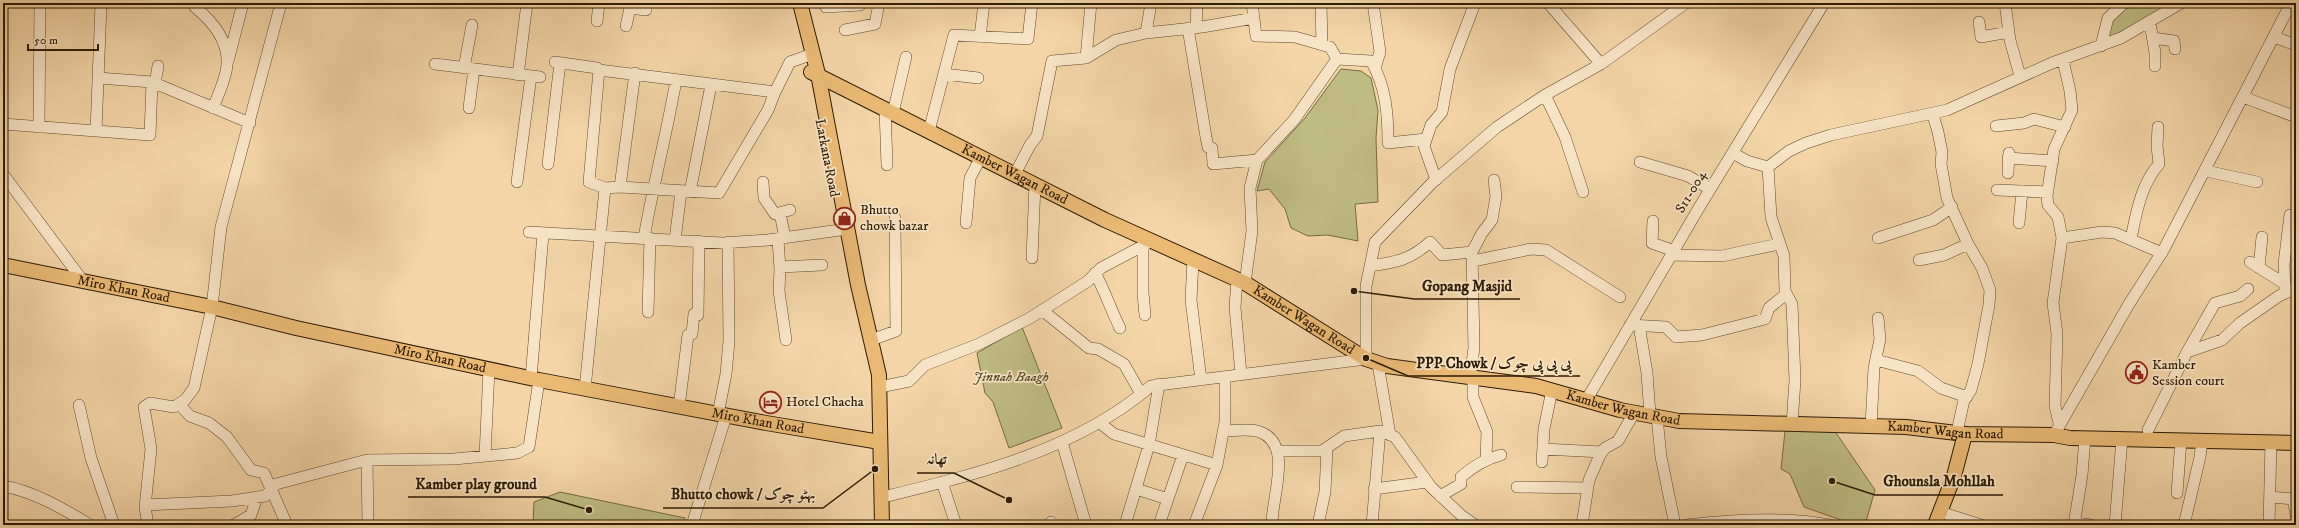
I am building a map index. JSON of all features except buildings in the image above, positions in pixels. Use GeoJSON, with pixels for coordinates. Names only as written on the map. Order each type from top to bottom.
{"type":"FeatureCollection","features":[{"type":"Feature","properties":{"kind":"main road","name":"Larkana Road"},"geometry":{"type":"LineString","coordinates":[[798,3],[807,56],[814,73],[840,230],[872,379],[880,408]]}},
{"type":"Feature","properties":{"kind":"main road","name":"Larkana Road"},"geometry":{"type":"LineString","coordinates":[[798,3],[880,387],[880,442],[883,497],[882,525]]}},
{"type":"Feature","properties":{"kind":"main road","name":"Kamber Wagan Road"},"geometry":{"type":"LineString","coordinates":[[814,73],[1035,184],[1146,243],[1193,260],[1241,281],[1372,362],[1471,378],[1536,386],[1634,413],[1679,421],[1773,422],[1792,425],[1906,426],[1961,433],[2056,429],[2296,434]]}},
{"type":"Feature","properties":{"kind":"main road","name":"Miro Khan Road"},"geometry":{"type":"LineString","coordinates":[[3,265],[212,307],[296,328],[535,379],[722,415],[880,442]]}},
{"type":"Feature","properties":{"kind":"main road","name":"Kamber Wagan Road"},"geometry":{"type":"LineString","coordinates":[[2056,429],[2085,438],[2296,443]]}},
{"type":"Feature","properties":{"kind":"main road"},"geometry":{"type":"LineString","coordinates":[[1937,519],[1954,476],[1961,433]]}},
{"type":"Feature","properties":{"kind":"street"},"geometry":{"type":"LineString","coordinates":[[39,127],[40,3]]}},
{"type":"Feature","properties":{"kind":"street"},"geometry":{"type":"LineString","coordinates":[[96,131],[101,5],[99,3]]}},
{"type":"Feature","properties":{"kind":"street"},"geometry":{"type":"LineString","coordinates":[[194,3],[195,7],[219,31],[227,66]]}},
{"type":"Feature","properties":{"kind":"street"},"geometry":{"type":"LineString","coordinates":[[214,108],[227,66],[243,3]]}},
{"type":"Feature","properties":{"kind":"street"},"geometry":{"type":"LineString","coordinates":[[148,525],[145,505],[151,449],[144,407],[150,402],[174,407],[179,404],[194,388],[212,307],[221,227],[250,123],[280,3]]}},
{"type":"Feature","properties":{"kind":"street"},"geometry":{"type":"LineString","coordinates":[[518,75],[527,3]]}},
{"type":"Feature","properties":{"kind":"street"},"geometry":{"type":"LineString","coordinates":[[597,21],[599,3]]}},
{"type":"Feature","properties":{"kind":"street"},"geometry":{"type":"LineString","coordinates":[[626,26],[630,8],[646,10],[646,3]]}},
{"type":"Feature","properties":{"kind":"street"},"geometry":{"type":"LineString","coordinates":[[825,3],[826,7],[860,4]]}},
{"type":"Feature","properties":{"kind":"street"},"geometry":{"type":"LineString","coordinates":[[845,30],[875,24],[879,3]]}},
{"type":"Feature","properties":{"kind":"street"},"geometry":{"type":"LineString","coordinates":[[980,37],[984,3]]}},
{"type":"Feature","properties":{"kind":"street"},"geometry":{"type":"LineString","coordinates":[[929,131],[954,35],[1028,39],[1032,3]]}},
{"type":"Feature","properties":{"kind":"street"},"geometry":{"type":"LineString","coordinates":[[1086,58],[1091,3]]}},
{"type":"Feature","properties":{"kind":"street"},"geometry":{"type":"LineString","coordinates":[[1146,34],[1151,3]]}},
{"type":"Feature","properties":{"kind":"street"},"geometry":{"type":"LineString","coordinates":[[1196,3],[1192,28],[1206,137],[1208,147],[1212,148],[1213,164],[1257,160]]}},
{"type":"Feature","properties":{"kind":"street"},"geometry":{"type":"LineString","coordinates":[[1252,3],[1256,36],[1295,37],[1330,47],[1337,59]]}},
{"type":"Feature","properties":{"kind":"street"},"geometry":{"type":"LineString","coordinates":[[1321,3],[1322,45]]}},
{"type":"Feature","properties":{"kind":"street"},"geometry":{"type":"LineString","coordinates":[[1373,3],[1378,21],[1380,52],[1375,68]]}},
{"type":"Feature","properties":{"kind":"street"},"geometry":{"type":"LineString","coordinates":[[1436,180],[1424,146],[1431,125],[1442,112],[1450,69],[1475,3]]}},
{"type":"Feature","properties":{"kind":"street"},"geometry":{"type":"LineString","coordinates":[[1548,3],[1601,64]]}},
{"type":"Feature","properties":{"kind":"street"},"geometry":{"type":"LineString","coordinates":[[1372,525],[1374,489],[1385,433],[1372,362],[1366,286],[1375,242],[1436,180],[1497,127],[1545,95],[1601,64],[1686,3]]}},
{"type":"Feature","properties":{"kind":"street","name":"S11-004"},"geometry":{"type":"LineString","coordinates":[[1587,399],[1635,325],[1673,253],[1710,189],[1824,3]]}},
{"type":"Feature","properties":{"kind":"street"},"geometry":{"type":"LineString","coordinates":[[2005,3],[2009,32],[2020,76]]}},
{"type":"Feature","properties":{"kind":"street"},"geometry":{"type":"LineString","coordinates":[[2101,46],[2108,18],[2124,3]]}},
{"type":"Feature","properties":{"kind":"street"},"geometry":{"type":"LineString","coordinates":[[1768,167],[1789,151],[1806,143],[1852,130],[1933,115],[2020,76],[2121,38],[2181,3]]}},
{"type":"Feature","properties":{"kind":"street"},"geometry":{"type":"LineString","coordinates":[[2056,429],[2129,304],[2162,253],[2206,172],[2291,3]]}},
{"type":"Feature","properties":{"kind":"street"},"geometry":{"type":"LineString","coordinates":[[1015,174],[1030,145],[1037,136],[1052,61],[1086,58],[1116,40],[1146,34],[1254,18]]}},
{"type":"Feature","properties":{"kind":"street"},"geometry":{"type":"LineString","coordinates":[[1979,22],[1981,37],[2009,32]]}},
{"type":"Feature","properties":{"kind":"street"},"geometry":{"type":"LineString","coordinates":[[2150,22],[2155,66]]}},
{"type":"Feature","properties":{"kind":"street"},"geometry":{"type":"LineString","coordinates":[[469,108],[469,68],[472,24]]}},
{"type":"Feature","properties":{"kind":"street"},"geometry":{"type":"LineString","coordinates":[[2274,37],[2296,45]]}},
{"type":"Feature","properties":{"kind":"street"},"geometry":{"type":"LineString","coordinates":[[2153,38],[2174,41],[2175,50]]}},
{"type":"Feature","properties":{"kind":"street"},"geometry":{"type":"LineString","coordinates":[[599,70],[590,182],[605,188],[620,187],[719,193],[768,110],[790,62],[807,56]]}},
{"type":"Feature","properties":{"kind":"street"},"geometry":{"type":"LineString","coordinates":[[887,165],[889,111],[906,57]]}},
{"type":"Feature","properties":{"kind":"street"},"geometry":{"type":"LineString","coordinates":[[1337,59],[1371,61],[1379,76],[1388,115],[1388,143],[1426,139]]}},
{"type":"Feature","properties":{"kind":"street"},"geometry":{"type":"LineString","coordinates":[[1240,374],[1234,307],[1252,231],[1250,188],[1257,160],[1294,120],[1337,59]]}},
{"type":"Feature","properties":{"kind":"street"},"geometry":{"type":"LineString","coordinates":[[2056,429],[2055,406],[2057,334],[2053,303],[2062,238],[2058,217],[2048,205],[2048,192],[2054,149],[2072,110],[2070,91],[2063,60]]}},
{"type":"Feature","properties":{"kind":"street"},"geometry":{"type":"LineString","coordinates":[[548,164],[558,62],[599,70],[775,92]]}},
{"type":"Feature","properties":{"kind":"street"},"geometry":{"type":"LineString","coordinates":[[434,64],[535,77],[516,182]]}},
{"type":"Feature","properties":{"kind":"street"},"geometry":{"type":"LineString","coordinates":[[3,124],[150,135],[153,83],[158,66]]}},
{"type":"Feature","properties":{"kind":"street"},"geometry":{"type":"LineString","coordinates":[[620,187],[635,74]]}},
{"type":"Feature","properties":{"kind":"street"},"geometry":{"type":"LineString","coordinates":[[944,74],[978,78]]}},
{"type":"Feature","properties":{"kind":"street"},"geometry":{"type":"LineString","coordinates":[[98,78],[153,83],[250,123]]}},
{"type":"Feature","properties":{"kind":"street"},"geometry":{"type":"LineString","coordinates":[[648,312],[647,238],[652,189],[665,144],[676,80]]}},
{"type":"Feature","properties":{"kind":"street"},"geometry":{"type":"LineString","coordinates":[[675,240],[712,85]]}},
{"type":"Feature","properties":{"kind":"street"},"geometry":{"type":"LineString","coordinates":[[1545,95],[1565,136],[1583,192]]}},
{"type":"Feature","properties":{"kind":"street"},"geometry":{"type":"LineString","coordinates":[[2243,97],[2296,117]]}},
{"type":"Feature","properties":{"kind":"street"},"geometry":{"type":"LineString","coordinates":[[1933,115],[1942,152],[1941,164],[1947,198],[1968,244],[1982,268],[1990,290],[1989,305],[1978,364],[1972,390],[1967,397],[1961,433]]}},
{"type":"Feature","properties":{"kind":"street"},"geometry":{"type":"LineString","coordinates":[[1996,126],[2024,123],[2034,119],[2065,127]]}},
{"type":"Feature","properties":{"kind":"street"},"geometry":{"type":"LineString","coordinates":[[2131,239],[2142,195],[2152,174],[2159,164],[2157,146],[2158,127]]}},
{"type":"Feature","properties":{"kind":"street"},"geometry":{"type":"LineString","coordinates":[[1733,153],[1747,161],[1768,167]]}},
{"type":"Feature","properties":{"kind":"street"},"geometry":{"type":"LineString","coordinates":[[2008,173],[2009,156],[2053,161]]}},
{"type":"Feature","properties":{"kind":"street"},"geometry":{"type":"LineString","coordinates":[[966,223],[970,178],[981,157]]}},
{"type":"Feature","properties":{"kind":"street"},"geometry":{"type":"LineString","coordinates":[[1640,162],[1688,176],[1710,189]]}},
{"type":"Feature","properties":{"kind":"street"},"geometry":{"type":"LineString","coordinates":[[1768,167],[1771,217],[1784,256],[1786,294],[1792,304],[1795,380],[1792,425]]}},
{"type":"Feature","properties":{"kind":"street"},"geometry":{"type":"LineString","coordinates":[[2206,172],[2256,182]]}},
{"type":"Feature","properties":{"kind":"street"},"geometry":{"type":"LineString","coordinates":[[3,174],[83,281]]}},
{"type":"Feature","properties":{"kind":"street"},"geometry":{"type":"LineString","coordinates":[[1486,459],[1487,432],[1474,397],[1471,378],[1474,348],[1472,257],[1482,233],[1492,220],[1496,196],[1494,180]]}},
{"type":"Feature","properties":{"kind":"street"},"geometry":{"type":"LineString","coordinates":[[763,182],[764,198],[775,214],[785,211],[779,291],[786,340]]}},
{"type":"Feature","properties":{"kind":"street"},"geometry":{"type":"LineString","coordinates":[[1032,258],[1035,184]]}},
{"type":"Feature","properties":{"kind":"street"},"geometry":{"type":"LineString","coordinates":[[585,389],[599,235],[605,188]]}},
{"type":"Feature","properties":{"kind":"street"},"geometry":{"type":"LineString","coordinates":[[1998,190],[2048,192]]}},
{"type":"Feature","properties":{"kind":"street"},"geometry":{"type":"LineString","coordinates":[[2019,223],[2022,191]]}},
{"type":"Feature","properties":{"kind":"street"},"geometry":{"type":"LineString","coordinates":[[1878,238],[1933,220],[1952,207]]}},
{"type":"Feature","properties":{"kind":"street"},"geometry":{"type":"LineString","coordinates":[[2285,288],[2284,254],[2289,236],[2290,215]]}},
{"type":"Feature","properties":{"kind":"street"},"geometry":{"type":"LineString","coordinates":[[871,340],[896,332],[895,218]]}},
{"type":"Feature","properties":{"kind":"street"},"geometry":{"type":"LineString","coordinates":[[1653,220],[1652,243],[1673,253],[1722,256],[1779,244]]}},
{"type":"Feature","properties":{"kind":"street"},"geometry":{"type":"LineString","coordinates":[[529,232],[543,234],[599,235],[728,242],[782,238],[840,230]]}},
{"type":"Feature","properties":{"kind":"street"},"geometry":{"type":"LineString","coordinates":[[2062,238],[2102,232],[2115,233],[2162,253]]}},
{"type":"Feature","properties":{"kind":"street"},"geometry":{"type":"LineString","coordinates":[[145,505],[232,501],[265,496],[273,490],[276,484],[367,460],[454,459],[517,453],[529,447],[535,379],[543,234]]}},
{"type":"Feature","properties":{"kind":"street"},"geometry":{"type":"LineString","coordinates":[[2262,236],[2255,265],[2285,288],[2296,288]]}},
{"type":"Feature","properties":{"kind":"street"},"geometry":{"type":"LineString","coordinates":[[679,407],[688,334],[692,334],[694,314],[698,315],[699,241]]}},
{"type":"Feature","properties":{"kind":"street"},"geometry":{"type":"LineString","coordinates":[[692,525],[722,415],[728,341],[728,242]]}},
{"type":"Feature","properties":{"kind":"street"},"geometry":{"type":"LineString","coordinates":[[1370,266],[1391,263],[1416,255],[1430,242],[1442,255],[1472,257],[1531,249],[1546,250],[1620,297]]}},
{"type":"Feature","properties":{"kind":"street"},"geometry":{"type":"LineString","coordinates":[[880,387],[909,381],[925,365],[979,344],[1042,310],[1088,280],[1100,268],[1146,243],[1145,315]]}},
{"type":"Feature","properties":{"kind":"street"},"geometry":{"type":"LineString","coordinates":[[1919,260],[1944,255],[1968,244]]}},
{"type":"Feature","properties":{"kind":"street"},"geometry":{"type":"LineString","coordinates":[[1193,260],[1191,300],[1201,380]]}},
{"type":"Feature","properties":{"kind":"street"},"geometry":{"type":"LineString","coordinates":[[780,267],[822,264]]}},
{"type":"Feature","properties":{"kind":"street"},"geometry":{"type":"LineString","coordinates":[[1095,274],[1105,291],[1108,305],[1120,328]]}},
{"type":"Feature","properties":{"kind":"street"},"geometry":{"type":"LineString","coordinates":[[2187,352],[2222,340],[2240,323],[2285,288]]}},
{"type":"Feature","properties":{"kind":"street"},"geometry":{"type":"LineString","coordinates":[[2148,430],[2187,352],[2215,303],[2240,296],[2248,289]]}},
{"type":"Feature","properties":{"kind":"street"},"geometry":{"type":"LineString","coordinates":[[1675,525],[1661,457],[1647,373],[1635,325],[1666,327],[1676,337],[1702,335],[1765,319],[1769,308],[1786,294]]}},
{"type":"Feature","properties":{"kind":"street"},"geometry":{"type":"LineString","coordinates":[[1042,310],[1089,348],[1098,349],[1124,364],[1141,394]]}},
{"type":"Feature","properties":{"kind":"street"},"geometry":{"type":"LineString","coordinates":[[1870,426],[1874,368],[1880,339],[1878,318]]}},
{"type":"Feature","properties":{"kind":"street"},"geometry":{"type":"LineString","coordinates":[[1876,360],[1918,371],[1941,388],[1967,397]]}},
{"type":"Feature","properties":{"kind":"street"},"geometry":{"type":"LineString","coordinates":[[883,497],[942,482],[1020,459],[1062,442],[1100,422],[1141,394],[1150,386],[1240,374],[1372,362]]}},
{"type":"Feature","properties":{"kind":"street"},"geometry":{"type":"LineString","coordinates":[[485,456],[489,369]]}},
{"type":"Feature","properties":{"kind":"street"},"geometry":{"type":"LineString","coordinates":[[1194,525],[1217,465],[1223,431],[1225,377]]}},
{"type":"Feature","properties":{"kind":"street"},"geometry":{"type":"LineString","coordinates":[[1125,525],[1149,445],[1159,384]]}},
{"type":"Feature","properties":{"kind":"street"},"geometry":{"type":"LineString","coordinates":[[1542,462],[1544,429],[1552,390]]}},
{"type":"Feature","properties":{"kind":"street"},"geometry":{"type":"LineString","coordinates":[[179,404],[190,416],[209,423],[227,437],[251,470],[264,473],[288,525]]}},
{"type":"Feature","properties":{"kind":"street"},"geometry":{"type":"LineString","coordinates":[[79,405],[91,458],[114,525]]}},
{"type":"Feature","properties":{"kind":"street"},"geometry":{"type":"LineString","coordinates":[[1582,525],[1589,480],[1602,452],[1605,448],[1618,441],[1634,413]]}},
{"type":"Feature","properties":{"kind":"street"},"geometry":{"type":"LineString","coordinates":[[1100,422],[1114,434],[1217,465]]}},
{"type":"Feature","properties":{"kind":"street"},"geometry":{"type":"LineString","coordinates":[[1223,431],[1259,431],[1270,436],[1279,451],[1279,472],[1272,511],[1272,525]]}},
{"type":"Feature","properties":{"kind":"street"},"geometry":{"type":"LineString","coordinates":[[1279,451],[1322,451],[1344,436],[1385,433],[1395,437],[1427,482],[1440,496],[1462,516],[1475,525]]}},
{"type":"Feature","properties":{"kind":"street"},"geometry":{"type":"LineString","coordinates":[[2085,438],[2082,476],[2074,524],[2091,525]]}},
{"type":"Feature","properties":{"kind":"street"},"geometry":{"type":"LineString","coordinates":[[2115,525],[2122,439]]}},
{"type":"Feature","properties":{"kind":"street"},"geometry":{"type":"LineString","coordinates":[[2177,493],[2180,440]]}},
{"type":"Feature","properties":{"kind":"street"},"geometry":{"type":"LineString","coordinates":[[2184,525],[2200,457],[2202,440]]}},
{"type":"Feature","properties":{"kind":"street"},"geometry":{"type":"LineString","coordinates":[[1062,442],[1086,525]]}},
{"type":"Feature","properties":{"kind":"street"},"geometry":{"type":"LineString","coordinates":[[2269,525],[2271,442]]}},
{"type":"Feature","properties":{"kind":"street"},"geometry":{"type":"LineString","coordinates":[[1318,525],[1325,492],[1327,448]]}},
{"type":"Feature","properties":{"kind":"street"},"geometry":{"type":"LineString","coordinates":[[1543,449],[1602,452]]}},
{"type":"Feature","properties":{"kind":"street"},"geometry":{"type":"LineString","coordinates":[[1159,525],[1183,455]]}},
{"type":"Feature","properties":{"kind":"street"},"geometry":{"type":"LineString","coordinates":[[1440,496],[1460,484],[1461,477],[1486,459],[1501,455]]}},
{"type":"Feature","properties":{"kind":"street"},"geometry":{"type":"LineString","coordinates":[[367,460],[368,525]]}},
{"type":"Feature","properties":{"kind":"street"},"geometry":{"type":"LineString","coordinates":[[942,482],[956,525]]}},
{"type":"Feature","properties":{"kind":"street"},"geometry":{"type":"LineString","coordinates":[[1374,489],[1427,482]]}},
{"type":"Feature","properties":{"kind":"street"},"geometry":{"type":"LineString","coordinates":[[3,486],[16,488],[67,511],[90,525]]}},
{"type":"Feature","properties":{"kind":"street"},"geometry":{"type":"LineString","coordinates":[[1518,487],[1588,488]]}},
{"type":"Feature","properties":{"kind":"street"},"geometry":{"type":"LineString","coordinates":[[1136,489],[1168,499]]}},
{"type":"Feature","properties":{"kind":"street"},"geometry":{"type":"LineString","coordinates":[[234,525],[251,515],[257,497]]}},
{"type":"Feature","properties":{"kind":"street"},"geometry":{"type":"LineString","coordinates":[[2270,497],[2293,499],[2296,515]]}},
{"type":"Feature","properties":{"kind":"street"},"geometry":{"type":"LineString","coordinates":[[1937,519],[1981,525]]}},
{"type":"Feature","properties":{"kind":"street"},"geometry":{"type":"LineString","coordinates":[[1686,525],[1755,521],[1830,525]]}},
{"type":"Feature","properties":{"kind":"green space"},"geometry":{"type":"Polygon","coordinates":[[[2128,3],[2173,3],[2123,34],[2106,38],[2109,23],[2128,3]]]}},
{"type":"Feature","properties":{"kind":"green space"},"geometry":{"type":"Polygon","coordinates":[[[1341,69],[1361,71],[1371,78],[1378,110],[1376,138],[1378,202],[1355,204],[1358,241],[1328,235],[1308,236],[1291,228],[1285,209],[1269,189],[1257,191],[1265,162],[1305,118],[1341,69]]]}},
{"type":"Feature","properties":{"kind":"green space","name":"Jinnah Baagh"},"geometry":{"type":"Polygon","coordinates":[[[1022,327],[1062,428],[1009,448],[993,402],[985,393],[977,353],[1022,327]]]}},
{"type":"Feature","properties":{"kind":"green space"},"geometry":{"type":"Polygon","coordinates":[[[1834,430],[1875,490],[1865,525],[1855,525],[1804,507],[1790,474],[1781,469],[1785,431],[1834,430]]]}},
{"type":"Feature","properties":{"kind":"green space"},"geometry":{"type":"Polygon","coordinates":[[[560,492],[685,518],[683,525],[533,525],[534,502],[560,492]]]}},
{"type":"Feature","properties":{"kind":"place","name":"Bhutto chowk bazar"},"geometry":{"type":"Point","coordinates":[844,218]}},
{"type":"Feature","properties":{"kind":"place","name":"Gopang Masjid"},"geometry":{"type":"Point","coordinates":[1354,291]}},
{"type":"Feature","properties":{"kind":"place","name":"PPP Chowk / پی پی پی چوک"},"geometry":{"type":"Point","coordinates":[1366,358]}},
{"type":"Feature","properties":{"kind":"place","name":"Kamber Session court"},"geometry":{"type":"Point","coordinates":[2136,373]}},
{"type":"Feature","properties":{"kind":"place","name":"Hotel Chacha"},"geometry":{"type":"Point","coordinates":[770,402]}},
{"type":"Feature","properties":{"kind":"place","name":"Bhutto chowk / بہٹو چوک"},"geometry":{"type":"Point","coordinates":[875,469]}},
{"type":"Feature","properties":{"kind":"place","name":"Ghounsla Mohllah"},"geometry":{"type":"Point","coordinates":[1832,481]}},
{"type":"Feature","properties":{"kind":"place","name":"تھانہ"},"geometry":{"type":"Point","coordinates":[1009,500]}},
{"type":"Feature","properties":{"kind":"place","name":"Kamber play ground"},"geometry":{"type":"Point","coordinates":[589,510]}}]}
